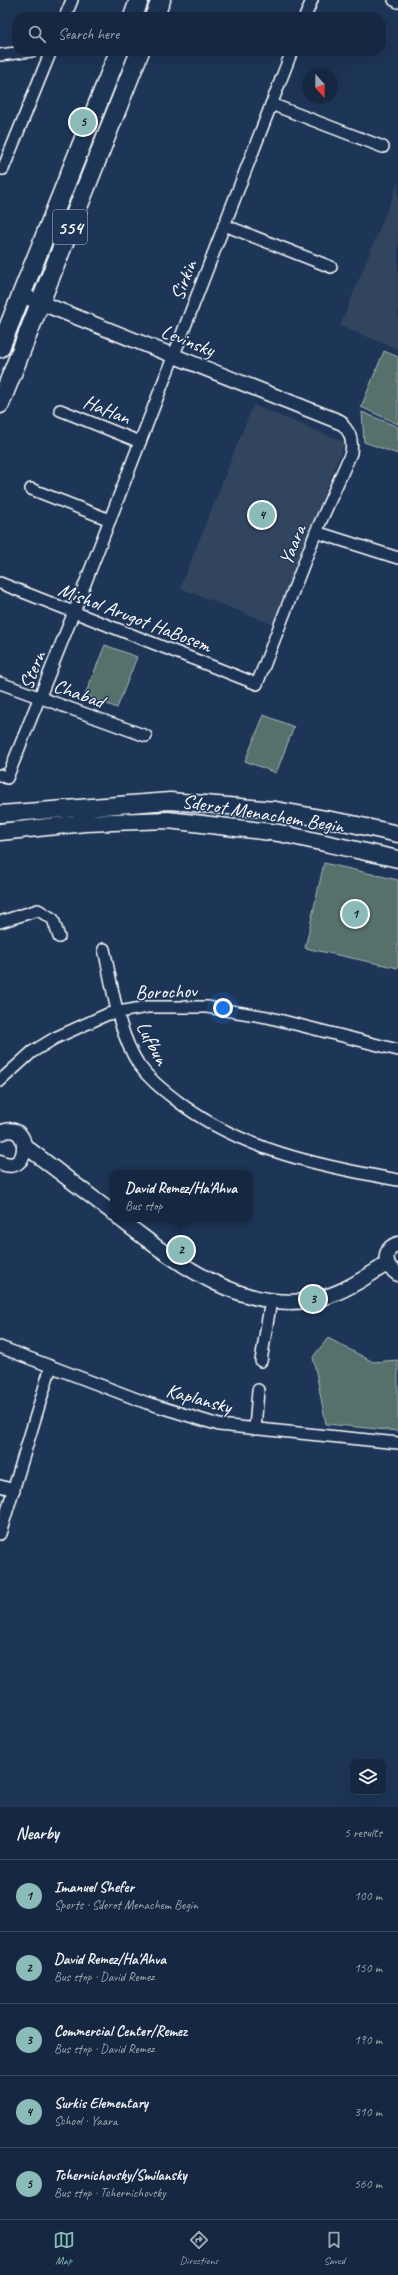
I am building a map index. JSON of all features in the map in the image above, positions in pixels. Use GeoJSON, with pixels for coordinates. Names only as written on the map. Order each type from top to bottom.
{"type":"FeatureCollection","features":[{"type":"Feature","properties":{"kind":"main road"},"geometry":{"type":"LineString","coordinates":[[135,12],[140,0]]}},
{"type":"Feature","properties":{"kind":"main road"},"geometry":{"type":"LineString","coordinates":[[156,12],[161,0]]}},
{"type":"Feature","properties":{"kind":"main road","name":"554"},"geometry":{"type":"LineString","coordinates":[[0,348],[117,56]]}},
{"type":"Feature","properties":{"kind":"main road","name":"554"},"geometry":{"type":"LineString","coordinates":[[0,404],[138,56]]}},
{"type":"Feature","properties":{"kind":"main road","name":"Sderot Menachem Begin"},"geometry":{"type":"LineString","coordinates":[[0,814],[170,801],[276,810],[398,834]]}},
{"type":"Feature","properties":{"kind":"main road","name":"Sderot Menachem Begin"},"geometry":{"type":"LineString","coordinates":[[0,832],[85,823],[168,820],[279,833],[398,859]]}},
{"type":"Feature","properties":{"kind":"street"},"geometry":{"type":"LineString","coordinates":[[67,12],[72,0]]}},
{"type":"Feature","properties":{"kind":"street"},"geometry":{"type":"LineString","coordinates":[[308,12],[312,0]]}},
{"type":"Feature","properties":{"kind":"street"},"geometry":{"type":"LineString","coordinates":[[394,0],[398,2]]}},
{"type":"Feature","properties":{"kind":"street"},"geometry":{"type":"LineString","coordinates":[[0,54],[12,53]]}},
{"type":"Feature","properties":{"kind":"street"},"geometry":{"type":"LineString","coordinates":[[0,169],[2,169],[49,56]]}},
{"type":"Feature","properties":{"kind":"street","name":"Sirkin"},"geometry":{"type":"LineString","coordinates":[[74,612],[290,56]]}},
{"type":"Feature","properties":{"kind":"street"},"geometry":{"type":"LineString","coordinates":[[271,104],[383,147]]}},
{"type":"Feature","properties":{"kind":"street"},"geometry":{"type":"LineString","coordinates":[[224,225],[331,267]]}},
{"type":"Feature","properties":{"kind":"street","name":"Levinsky"},"geometry":{"type":"LineString","coordinates":[[21,295],[340,422]]}},
{"type":"Feature","properties":{"kind":"street","name":"HaHan"},"geometry":{"type":"LineString","coordinates":[[60,410],[140,442]]}},
{"type":"Feature","properties":{"kind":"street","name":"Yaara"},"geometry":{"type":"LineString","coordinates":[[257,684],[316,532],[351,453],[352,442],[350,432],[340,422]]}},
{"type":"Feature","properties":{"kind":"street"},"geometry":{"type":"LineString","coordinates":[[31,489],[110,520]]}},
{"type":"Feature","properties":{"kind":"street"},"geometry":{"type":"LineString","coordinates":[[316,532],[398,558]]}},
{"type":"Feature","properties":{"kind":"street","name":"Mishol Arugot HaBosem"},"geometry":{"type":"LineString","coordinates":[[0,583],[257,684]]}},
{"type":"Feature","properties":{"kind":"street","name":"Stern"},"geometry":{"type":"LineString","coordinates":[[0,775],[7,778],[74,612]]}},
{"type":"Feature","properties":{"kind":"street","name":"Chabad"},"geometry":{"type":"LineString","coordinates":[[0,683],[146,736]]}},
{"type":"Feature","properties":{"kind":"street"},"geometry":{"type":"LineString","coordinates":[[0,922],[38,910],[53,919],[59,937]]}},
{"type":"Feature","properties":{"kind":"street","name":"Lufbun"},"geometry":{"type":"LineString","coordinates":[[104,950],[118,1012],[128,1043],[139,1065],[154,1083],[192,1112],[238,1137],[289,1156],[342,1170],[398,1180]]}},
{"type":"Feature","properties":{"kind":"street","name":"Borochov"},"geometry":{"type":"LineString","coordinates":[[0,1081],[32,1052],[55,1038],[108,1014],[147,1007],[207,1007],[267,1017],[398,1050]]}},
{"type":"Feature","properties":{"kind":"street"},"geometry":{"type":"LineString","coordinates":[[1,1163],[12,1164],[19,1160],[24,1153],[25,1146],[22,1137],[3,1129]]}},
{"type":"Feature","properties":{"kind":"street"},"geometry":{"type":"LineString","coordinates":[[25,1146],[110,1211]]}},
{"type":"Feature","properties":{"kind":"street"},"geometry":{"type":"LineString","coordinates":[[19,1160],[51,1167]]}},
{"type":"Feature","properties":{"kind":"street"},"geometry":{"type":"LineString","coordinates":[[124,1222],[181,1265],[238,1293],[288,1303],[326,1297],[353,1285],[387,1264]]}},
{"type":"Feature","properties":{"kind":"street"},"geometry":{"type":"LineString","coordinates":[[398,1244],[387,1253],[387,1264],[398,1274]]}},
{"type":"Feature","properties":{"kind":"street"},"geometry":{"type":"LineString","coordinates":[[261,1361],[271,1300]]}},
{"type":"Feature","properties":{"kind":"street","name":"Kaplansky"},"geometry":{"type":"LineString","coordinates":[[0,1347],[148,1403],[219,1425],[398,1443]]}},
{"type":"Feature","properties":{"kind":"street"},"geometry":{"type":"LineString","coordinates":[[0,1534],[51,1366]]}},
{"type":"Feature","properties":{"kind":"street"},"geometry":{"type":"LineString","coordinates":[[255,1429],[258,1390]]}},
{"type":"Feature","properties":{"kind":"street"},"geometry":{"type":"LineString","coordinates":[[0,1486],[14,1490]]}},
{"type":"Feature","properties":{"kind":"shaded area"},"geometry":{"type":"Polygon","coordinates":[[[398,183],[398,349],[340,326],[398,183]]]}},
{"type":"Feature","properties":{"kind":"shaded area"},"geometry":{"type":"Polygon","coordinates":[[[253,405],[345,442],[272,624],[180,588],[253,405]]]}},
{"type":"Feature","properties":{"kind":"green space"},"geometry":{"type":"Polygon","coordinates":[[[384,351],[398,357],[398,424],[361,407],[384,351]]]}},
{"type":"Feature","properties":{"kind":"green space"},"geometry":{"type":"Polygon","coordinates":[[[362,412],[398,427],[398,454],[364,442],[362,412]]]}},
{"type":"Feature","properties":{"kind":"green space"},"geometry":{"type":"Polygon","coordinates":[[[105,645],[137,657],[117,708],[85,695],[105,645]]]}},
{"type":"Feature","properties":{"kind":"green space"},"geometry":{"type":"Polygon","coordinates":[[[264,715],[294,727],[276,773],[245,761],[264,715]]]}},
{"type":"Feature","properties":{"kind":"green space"},"geometry":{"type":"Polygon","coordinates":[[[324,863],[398,880],[398,968],[305,948],[324,863]]]}},
{"type":"Feature","properties":{"kind":"green space"},"geometry":{"type":"Polygon","coordinates":[[[328,1338],[373,1362],[398,1360],[398,1431],[326,1424],[313,1357],[328,1338]]]}},
{"type":"Feature","properties":{"kind":"place","name":"Tchernichovsky/Smilansky"},"geometry":{"type":"Point","coordinates":[83,122]}},
{"type":"Feature","properties":{"kind":"place","name":"Surkis Elementary"},"geometry":{"type":"Point","coordinates":[262,515]}},
{"type":"Feature","properties":{"kind":"place","name":"Imanuel Shefer"},"geometry":{"type":"Point","coordinates":[355,914]}},
{"type":"Feature","properties":{"kind":"place","name":"David Remez/Ha'Ahva"},"geometry":{"type":"Point","coordinates":[181,1250]}},
{"type":"Feature","properties":{"kind":"place","name":"Commercial Center/Remez"},"geometry":{"type":"Point","coordinates":[313,1299]}}]}
